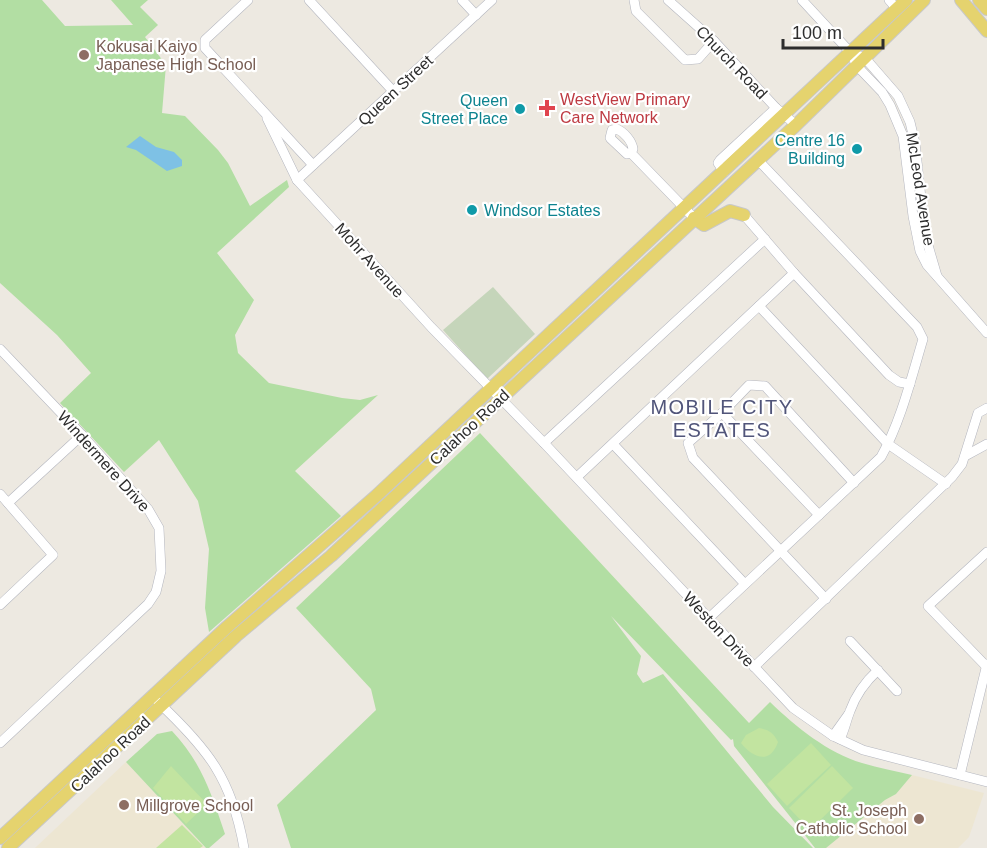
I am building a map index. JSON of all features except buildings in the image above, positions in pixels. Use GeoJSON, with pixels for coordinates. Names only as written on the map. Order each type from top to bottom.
{"type":"FeatureCollection","features":[{"type":"Feature","properties":{"kind":"main road","name":"Calahoo Road"},"geometry":{"type":"LineString","coordinates":[[0,838],[157,701],[331,556],[796,125],[924,0]]}},
{"type":"Feature","properties":{"kind":"main road"},"geometry":{"type":"LineString","coordinates":[[961,0],[987,31]]}},
{"type":"Feature","properties":{"kind":"main road"},"geometry":{"type":"LineString","coordinates":[[979,0],[987,9]]}},
{"type":"Feature","properties":{"kind":"main road","name":"Calahoo Road"},"geometry":{"type":"LineString","coordinates":[[8,848],[157,701],[227,627],[323,544],[724,172],[780,112],[851,53],[897,3]]}},
{"type":"Feature","properties":{"kind":"main road"},"geometry":{"type":"LineString","coordinates":[[694,218],[704,225],[730,211],[744,215]]}},
{"type":"Feature","properties":{"kind":"street","name":"Mohr Avenue"},"geometry":{"type":"LineString","coordinates":[[248,0],[206,40],[205,48],[313,165]]}},
{"type":"Feature","properties":{"kind":"street"},"geometry":{"type":"LineString","coordinates":[[309,0],[393,91]]}},
{"type":"Feature","properties":{"kind":"street"},"geometry":{"type":"LineString","coordinates":[[462,0],[476,15]]}},
{"type":"Feature","properties":{"kind":"street","name":"Queen Street"},"geometry":{"type":"LineString","coordinates":[[297,180],[492,0]]}},
{"type":"Feature","properties":{"kind":"street"},"geometry":{"type":"LineString","coordinates":[[634,0],[636,11],[685,60],[698,59],[714,41]]}},
{"type":"Feature","properties":{"kind":"street","name":"Church Road"},"geometry":{"type":"LineString","coordinates":[[668,0],[714,41],[780,112],[796,125]]}},
{"type":"Feature","properties":{"kind":"street","name":"McLeod Avenue"},"geometry":{"type":"LineString","coordinates":[[802,0],[851,53],[898,96],[910,122],[915,143],[925,235],[938,278],[987,333]]}},
{"type":"Feature","properties":{"kind":"street","name":"Mohr Avenue"},"geometry":{"type":"LineString","coordinates":[[267,117],[297,180],[435,331],[500,398]]}},
{"type":"Feature","properties":{"kind":"street"},"geometry":{"type":"LineString","coordinates":[[631,153],[694,218]]}},
{"type":"Feature","properties":{"kind":"street"},"geometry":{"type":"LineString","coordinates":[[709,618],[882,457],[910,384],[923,339],[917,327],[758,160]]}},
{"type":"Feature","properties":{"kind":"street"},"geometry":{"type":"LineString","coordinates":[[744,215],[794,273],[889,375],[898,382],[910,384]]}},
{"type":"Feature","properties":{"kind":"street"},"geometry":{"type":"LineString","coordinates":[[544,443],[765,239]]}},
{"type":"Feature","properties":{"kind":"street"},"geometry":{"type":"LineString","coordinates":[[577,477],[794,273]]}},
{"type":"Feature","properties":{"kind":"street"},"geometry":{"type":"LineString","coordinates":[[759,306],[888,444],[946,484]]}},
{"type":"Feature","properties":{"kind":"street","name":"Windermere Drive"},"geometry":{"type":"LineString","coordinates":[[0,349],[148,509],[159,528],[161,571],[156,592],[148,604],[0,743]]}},
{"type":"Feature","properties":{"kind":"street"},"geometry":{"type":"LineString","coordinates":[[826,599],[693,458],[688,443],[749,385],[765,386],[854,483]]}},
{"type":"Feature","properties":{"kind":"street","name":"Weston Drive"},"geometry":{"type":"LineString","coordinates":[[500,398],[793,708],[836,737],[883,756],[987,782]]}},
{"type":"Feature","properties":{"kind":"street"},"geometry":{"type":"LineString","coordinates":[[753,667],[946,484],[957,471],[965,456],[978,413],[987,408]]}},
{"type":"Feature","properties":{"kind":"street"},"geometry":{"type":"LineString","coordinates":[[722,412],[819,515]]}},
{"type":"Feature","properties":{"kind":"street"},"geometry":{"type":"LineString","coordinates":[[8,503],[82,435]]}},
{"type":"Feature","properties":{"kind":"street"},"geometry":{"type":"LineString","coordinates":[[613,444],[745,584]]}},
{"type":"Feature","properties":{"kind":"street"},"geometry":{"type":"LineString","coordinates":[[965,456],[987,444]]}},
{"type":"Feature","properties":{"kind":"street"},"geometry":{"type":"LineString","coordinates":[[0,494],[53,555],[0,605]]}},
{"type":"Feature","properties":{"kind":"street"},"geometry":{"type":"LineString","coordinates":[[960,776],[986,665],[928,606],[987,552]]}},
{"type":"Feature","properties":{"kind":"street"},"geometry":{"type":"LineString","coordinates":[[850,641],[897,691]]}},
{"type":"Feature","properties":{"kind":"street"},"geometry":{"type":"LineString","coordinates":[[836,737],[846,727],[848,715],[864,683],[878,670]]}},
{"type":"Feature","properties":{"kind":"street"},"geometry":{"type":"LineString","coordinates":[[157,701],[208,755],[226,783],[234,803],[244,848]]}},
{"type":"Feature","properties":{"kind":"shaded area","name":"Millgrove School"},"geometry":{"type":"Polygon","coordinates":[[[126,762],[206,848],[35,848],[126,762]]]}},
{"type":"Feature","properties":{"kind":"shaded area","name":"St. Joseph Catholic School"},"geometry":{"type":"Polygon","coordinates":[[[912,775],[984,793],[969,837],[958,848],[826,848],[885,800],[896,794],[912,775]]]}},
{"type":"Feature","properties":{"kind":"green space"},"geometry":{"type":"Polygon","coordinates":[[[0,0],[42,0],[65,26],[133,25],[111,0],[148,0],[140,7],[158,25],[145,37],[166,65],[162,113],[185,116],[218,150],[228,163],[250,206],[287,180],[289,187],[217,253],[254,300],[235,335],[238,353],[269,383],[360,400],[378,395],[295,471],[341,516],[209,632],[205,608],[209,549],[198,501],[159,440],[124,472],[60,403],[91,373],[57,335],[0,283],[0,0]]]}},
{"type":"Feature","properties":{"kind":"green space"},"geometry":{"type":"Polygon","coordinates":[[[493,287],[535,334],[487,379],[443,330],[493,287]]]}},
{"type":"Feature","properties":{"kind":"green space"},"geometry":{"type":"Polygon","coordinates":[[[480,433],[749,723],[770,702],[802,730],[837,753],[862,763],[912,775],[896,794],[885,800],[826,848],[815,848],[734,746],[733,739],[731,740],[611,616],[641,656],[637,674],[643,683],[663,674],[773,807],[813,848],[291,848],[277,805],[376,710],[371,689],[296,608],[480,433]]]}},
{"type":"Feature","properties":{"kind":"green space"},"geometry":{"type":"Polygon","coordinates":[[[759,728],[770,732],[778,742],[771,754],[761,757],[741,743],[746,735],[759,728]]]}},
{"type":"Feature","properties":{"kind":"green space"},"geometry":{"type":"Polygon","coordinates":[[[172,731],[198,767],[225,834],[209,848],[206,848],[126,762],[157,734],[172,731]]]}},
{"type":"Feature","properties":{"kind":"green space"},"geometry":{"type":"Polygon","coordinates":[[[811,743],[831,765],[787,806],[767,784],[811,743]]]}},
{"type":"Feature","properties":{"kind":"green space"},"geometry":{"type":"Polygon","coordinates":[[[171,766],[207,804],[186,824],[153,788],[171,766]]]}},
{"type":"Feature","properties":{"kind":"green space"},"geometry":{"type":"Polygon","coordinates":[[[832,766],[853,788],[810,830],[789,808],[832,766]]]}},
{"type":"Feature","properties":{"kind":"green space"},"geometry":{"type":"Polygon","coordinates":[[[182,825],[203,846],[200,848],[156,848],[182,825]]]}},
{"type":"Feature","properties":{"kind":"water"},"geometry":{"type":"Polygon","coordinates":[[[140,136],[156,147],[174,152],[182,160],[182,166],[167,171],[136,150],[126,147],[140,136]]]}},
{"type":"Feature","properties":{"kind":"place","name":"Kokusai Kaiyo Japanese High School"},"geometry":{"type":"Point","coordinates":[84,55]}},
{"type":"Feature","properties":{"kind":"place","name":"WestView Primary Care Network"},"geometry":{"type":"Point","coordinates":[547,108]}},
{"type":"Feature","properties":{"kind":"place","name":"Queen Street Place"},"geometry":{"type":"Point","coordinates":[520,109]}},
{"type":"Feature","properties":{"kind":"place","name":"Centre 16 Building"},"geometry":{"type":"Point","coordinates":[857,149]}},
{"type":"Feature","properties":{"kind":"place","name":"Windsor Estates"},"geometry":{"type":"Point","coordinates":[472,210]}},
{"type":"Feature","properties":{"kind":"place","name":"Millgrove School"},"geometry":{"type":"Point","coordinates":[124,805]}},
{"type":"Feature","properties":{"kind":"place","name":"St. Joseph Catholic School"},"geometry":{"type":"Point","coordinates":[919,819]}},
{"type":"Feature","properties":{"kind":"district","name":"MOBILE CITY ESTATES"},"geometry":{"type":"Point","coordinates":[722,418]}}]}
